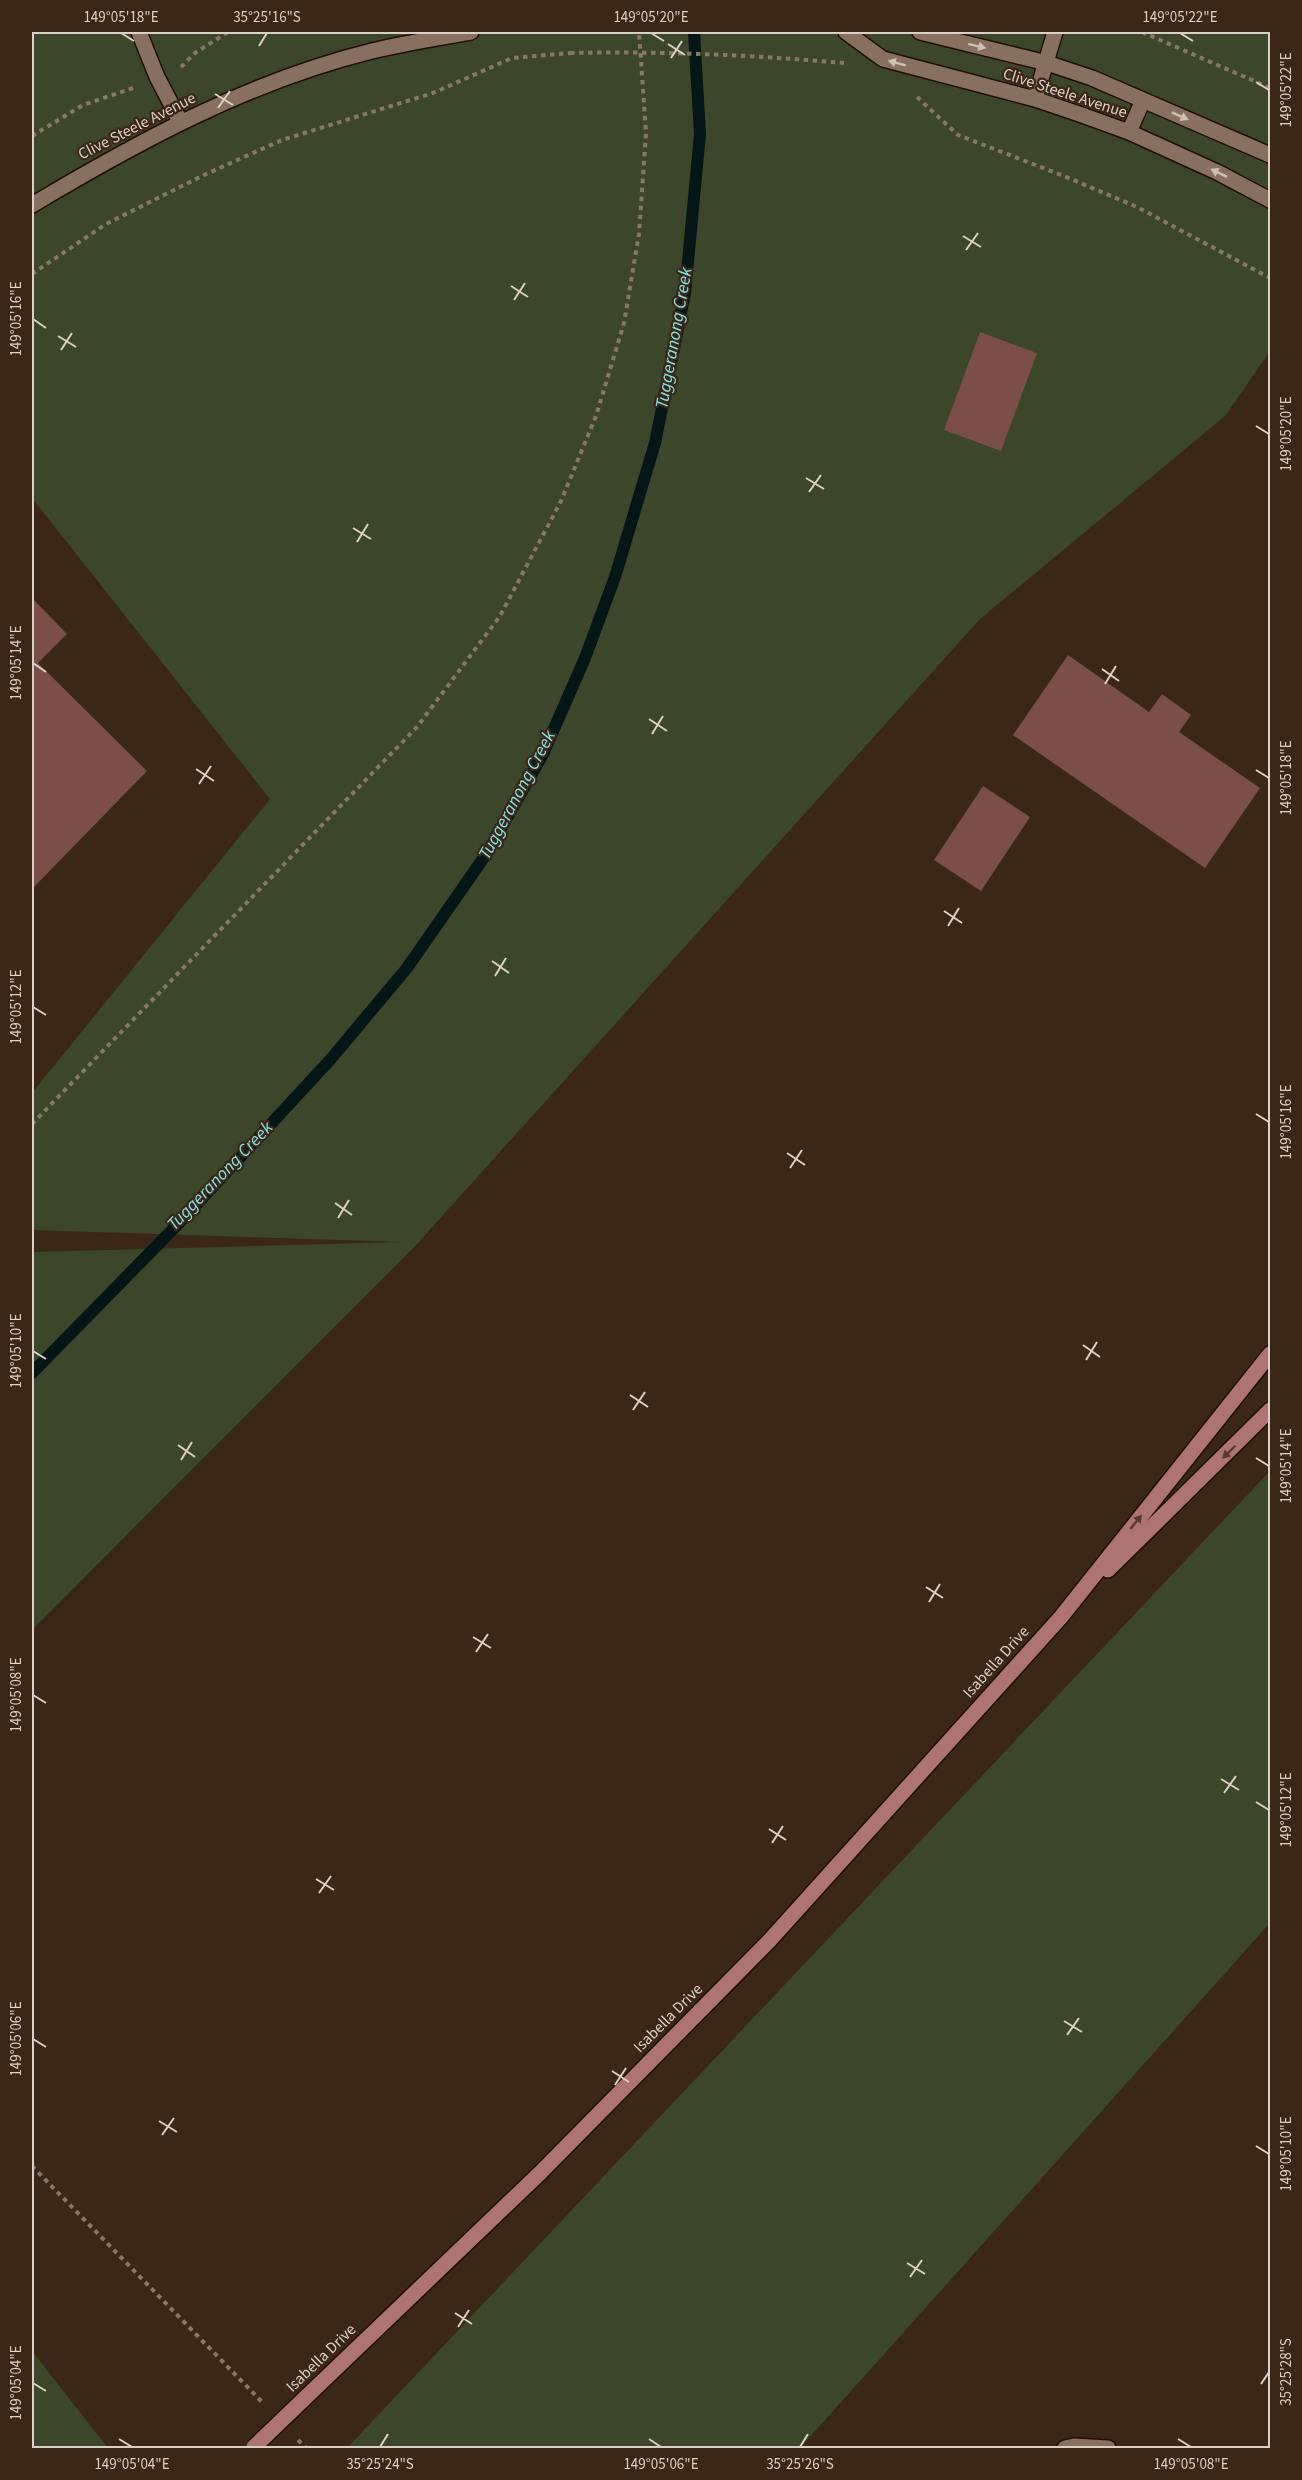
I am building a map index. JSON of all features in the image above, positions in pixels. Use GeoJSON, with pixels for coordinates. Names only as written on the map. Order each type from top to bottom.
{"type":"FeatureCollection","features":[{"type":"Feature","properties":{"kind":"main road","name":"Isabella Drive"},"geometry":{"type":"LineString","coordinates":[[253,2448],[540,2173],[770,1941],[1060,1617],[1270,1353]]}},
{"type":"Feature","properties":{"kind":"main road","name":"Isabella Drive"},"geometry":{"type":"LineString","coordinates":[[1060,1617],[1270,1410]]}},
{"type":"Feature","properties":{"kind":"street"},"geometry":{"type":"LineString","coordinates":[[139,32],[157,77],[180,121]]}},
{"type":"Feature","properties":{"kind":"street","name":"Clive Steele Avenue"},"geometry":{"type":"LineString","coordinates":[[32,205],[125,149],[180,121],[292,75],[372,51],[471,32]]}},
{"type":"Feature","properties":{"kind":"street","name":"Clive Steele Avenue"},"geometry":{"type":"LineString","coordinates":[[846,32],[884,60],[1035,99],[1129,132],[1270,200]]}},
{"type":"Feature","properties":{"kind":"street","name":"Clive Steele Avenue"},"geometry":{"type":"LineString","coordinates":[[920,32],[1047,63],[1092,78],[1270,155]]}},
{"type":"Feature","properties":{"kind":"street"},"geometry":{"type":"LineString","coordinates":[[1035,99],[1055,32]]}},
{"type":"Feature","properties":{"kind":"street"},"geometry":{"type":"LineString","coordinates":[[1129,132],[1143,99]]}},
{"type":"Feature","properties":{"kind":"street"},"geometry":{"type":"LineString","coordinates":[[1065,2448],[1074,2446],[1108,2448]]}},
{"type":"Feature","properties":{"kind":"path"},"geometry":{"type":"LineString","coordinates":[[180,67],[195,53],[228,32]]}},
{"type":"Feature","properties":{"kind":"path"},"geometry":{"type":"LineString","coordinates":[[32,1124],[417,727],[500,616],[561,501],[596,416],[624,323],[639,234],[646,133],[639,32]]}},
{"type":"Feature","properties":{"kind":"path"},"geometry":{"type":"LineString","coordinates":[[1142,32],[1270,88]]}},
{"type":"Feature","properties":{"kind":"path"},"geometry":{"type":"LineString","coordinates":[[32,274],[115,219],[204,175],[282,140],[433,93],[512,58],[570,53],[722,53],[851,64]]}},
{"type":"Feature","properties":{"kind":"path"},"geometry":{"type":"LineString","coordinates":[[32,136],[83,105],[130,89]]}},
{"type":"Feature","properties":{"kind":"path"},"geometry":{"type":"LineString","coordinates":[[911,90],[942,123],[958,135],[1137,207],[1270,278]]}},
{"type":"Feature","properties":{"kind":"path"},"geometry":{"type":"LineString","coordinates":[[32,2166],[267,2407]]}},
{"type":"Feature","properties":{"kind":"path"},"geometry":{"type":"LineString","coordinates":[[290,2432],[306,2448]]}},
{"type":"Feature","properties":{"kind":"green space"},"geometry":{"type":"Polygon","coordinates":[[[32,32],[1270,32],[1270,351],[1225,416],[980,619],[418,1243],[32,1630],[32,1252],[402,1242],[32,1230],[32,1093],[270,799],[32,498],[32,32]]]}},
{"type":"Feature","properties":{"kind":"green space"},"geometry":{"type":"Polygon","coordinates":[[[1270,1471],[1270,1923],[800,2448],[347,2448],[1270,1471]]]}},
{"type":"Feature","properties":{"kind":"green space"},"geometry":{"type":"Polygon","coordinates":[[[32,2351],[108,2448],[32,2448],[32,2351]]]}},
{"type":"Feature","properties":{"kind":"building"},"geometry":{"type":"Polygon","coordinates":[[[980,332],[1037,353],[1001,451],[944,430],[980,332]]]}},
{"type":"Feature","properties":{"kind":"building"},"geometry":{"type":"Polygon","coordinates":[[[32,598],[67,634],[38,663],[147,771],[32,889],[32,598]]]}},
{"type":"Feature","properties":{"kind":"building"},"geometry":{"type":"Polygon","coordinates":[[[1068,655],[1149,712],[1162,694],[1191,715],[1179,732],[1260,788],[1205,868],[1013,735],[1068,655]]]}},
{"type":"Feature","properties":{"kind":"building"},"geometry":{"type":"Polygon","coordinates":[[[983,786],[1030,817],[981,891],[934,860],[983,786]]]}},
{"type":"Feature","properties":{"kind":"waterway","name":"Tuggeranong Creek"},"geometry":{"type":"LineString","coordinates":[[32,1373],[183,1219],[330,1060],[407,968],[487,853],[543,754],[585,658],[615,577],[655,443],[685,293],[700,134],[694,32]]}}]}
